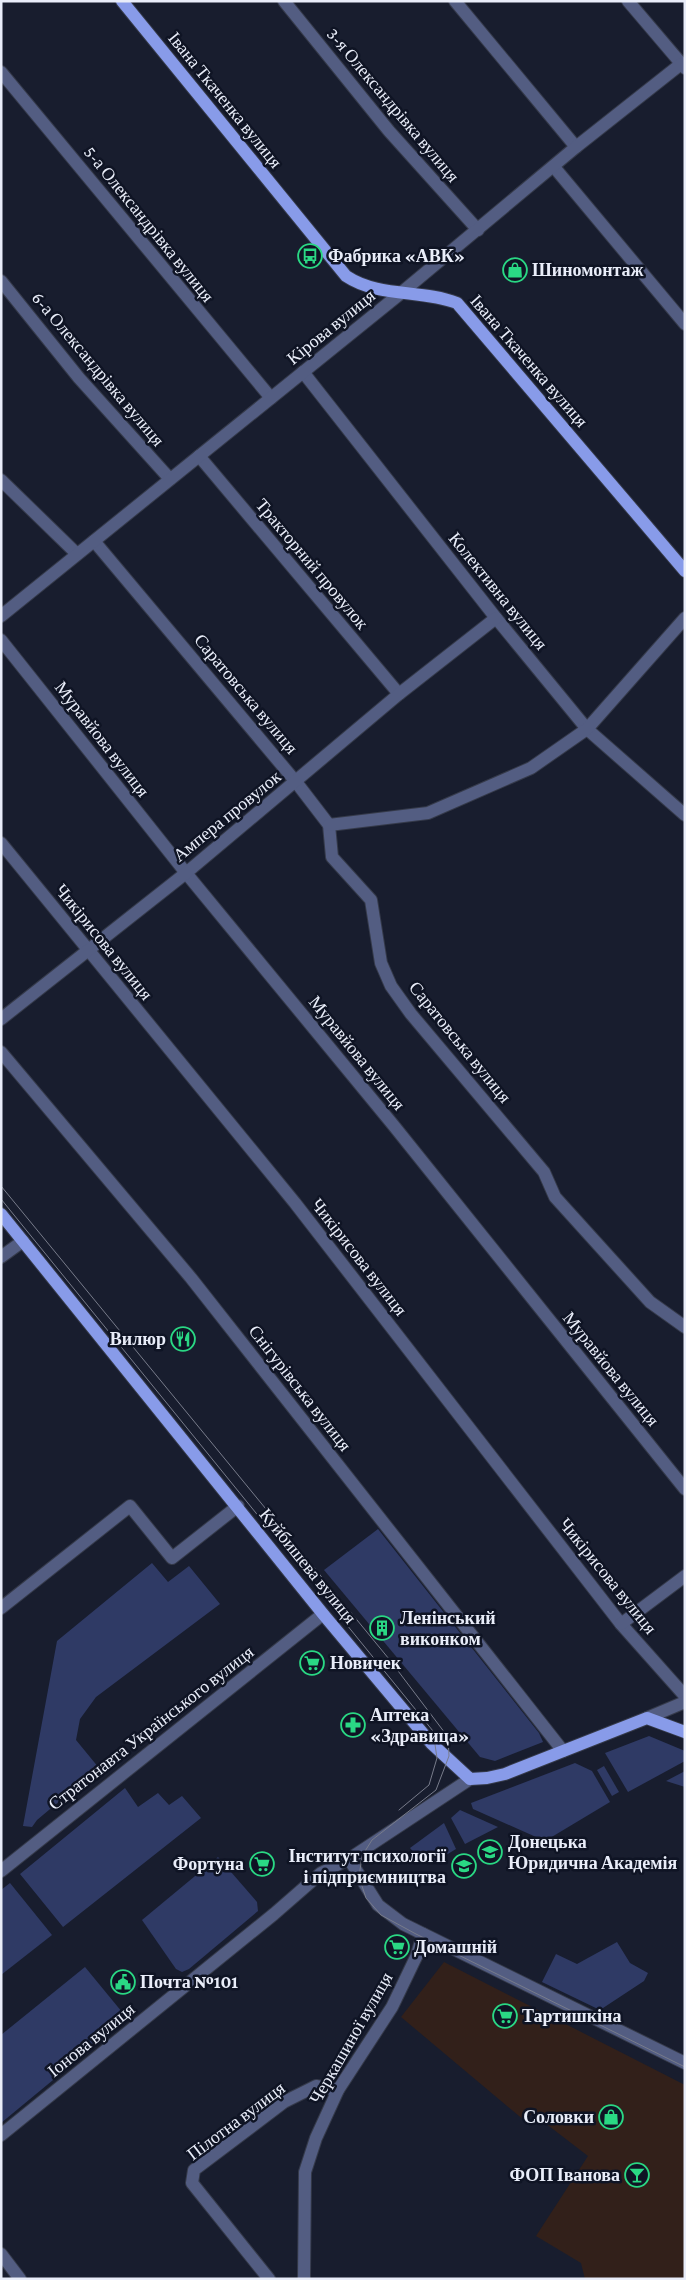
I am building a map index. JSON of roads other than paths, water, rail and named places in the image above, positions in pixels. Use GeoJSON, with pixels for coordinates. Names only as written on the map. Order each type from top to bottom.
{"type":"FeatureCollection","features":[{"type":"Feature","properties":{"kind":"main road","name":"Івана Ткаченка вулиця"},"geometry":{"type":"LineString","coordinates":[[122,1],[346,276],[366,286],[401,293],[435,296],[457,303],[685,571]]}},
{"type":"Feature","properties":{"kind":"main road","name":"Куйбишева вулиця"},"geometry":{"type":"LineString","coordinates":[[1,1214],[238,1506],[323,1614],[431,1743],[470,1779]]}},
{"type":"Feature","properties":{"kind":"main road"},"geometry":{"type":"LineString","coordinates":[[470,1779],[505,1774],[647,1718],[685,1732]]}},
{"type":"Feature","properties":{"kind":"street","name":"3-я Олександрівка вулиця"},"geometry":{"type":"LineString","coordinates":[[284,1],[390,131],[478,230]]}},
{"type":"Feature","properties":{"kind":"street"},"geometry":{"type":"LineString","coordinates":[[455,1],[576,147]]}},
{"type":"Feature","properties":{"kind":"street"},"geometry":{"type":"LineString","coordinates":[[628,1],[683,66]]}},
{"type":"Feature","properties":{"kind":"street","name":"Кірова вулиця"},"geometry":{"type":"LineString","coordinates":[[1,616],[401,293],[576,147],[683,66]]}},
{"type":"Feature","properties":{"kind":"street","name":"5-а Олександрівка вулиця"},"geometry":{"type":"LineString","coordinates":[[1,72],[271,398]]}},
{"type":"Feature","properties":{"kind":"street"},"geometry":{"type":"LineString","coordinates":[[554,167],[685,324]]}},
{"type":"Feature","properties":{"kind":"street","name":"6-а Олександрівка вулиця"},"geometry":{"type":"LineString","coordinates":[[1,281],[79,378],[170,479]]}},
{"type":"Feature","properties":{"kind":"street","name":"Колективна вулиця"},"geometry":{"type":"LineString","coordinates":[[303,372],[496,618],[587,729],[685,815]]}},
{"type":"Feature","properties":{"kind":"street","name":"Тракторний провулок"},"geometry":{"type":"LineString","coordinates":[[199,456],[399,694]]}},
{"type":"Feature","properties":{"kind":"street"},"geometry":{"type":"LineString","coordinates":[[1,480],[77,554]]}},
{"type":"Feature","properties":{"kind":"street","name":"Саратовська вулиця"},"geometry":{"type":"LineString","coordinates":[[94,541],[296,782],[329,825],[332,857],[372,900],[381,963],[391,986],[411,1014],[544,1172],[555,1197],[650,1302],[685,1327]]}},
{"type":"Feature","properties":{"kind":"street","name":"Ампера провулок"},"geometry":{"type":"LineString","coordinates":[[1,1019],[186,873],[399,694],[496,618]]}},
{"type":"Feature","properties":{"kind":"street"},"geometry":{"type":"LineString","coordinates":[[329,825],[428,813],[531,768],[587,729],[685,618]]}},
{"type":"Feature","properties":{"kind":"street","name":"Муравйова вулиця"},"geometry":{"type":"LineString","coordinates":[[1,640],[186,873],[685,1489]]}},
{"type":"Feature","properties":{"kind":"street","name":"Чикірисова вулиця"},"geometry":{"type":"LineString","coordinates":[[1,842],[295,1203],[621,1624],[685,1696]]}},
{"type":"Feature","properties":{"kind":"street","name":"Снігурівська вулиця"},"geometry":{"type":"LineString","coordinates":[[1,1052],[191,1278],[564,1751]]}},
{"type":"Feature","properties":{"kind":"street"},"geometry":{"type":"LineString","coordinates":[[1,1257],[23,1241]]}},
{"type":"Feature","properties":{"kind":"street"},"geometry":{"type":"LineString","coordinates":[[1,1608],[130,1506],[172,1558],[238,1506]]}},
{"type":"Feature","properties":{"kind":"street"},"geometry":{"type":"LineString","coordinates":[[621,1624],[685,1576]]}},
{"type":"Feature","properties":{"kind":"street","name":"Стратонавта Українського вулиця"},"geometry":{"type":"LineString","coordinates":[[1,1871],[323,1614]]}},
{"type":"Feature","properties":{"kind":"street"},"geometry":{"type":"LineString","coordinates":[[647,1718],[685,1702]]}},
{"type":"Feature","properties":{"kind":"street","name":"Іонова вулиця"},"geometry":{"type":"LineString","coordinates":[[1,2135],[274,1914],[321,1873],[349,1859],[470,1779]]}},
{"type":"Feature","properties":{"kind":"street"},"geometry":{"type":"LineString","coordinates":[[349,1859],[378,1905],[403,1924],[685,2062]]}},
{"type":"Feature","properties":{"kind":"street","name":"Черкашиної вулиця"},"geometry":{"type":"LineString","coordinates":[[304,2279],[305,2172],[316,2138],[338,2090],[392,2007],[417,1956],[423,1934]]}},
{"type":"Feature","properties":{"kind":"street","name":"Пілотна вулиця"},"geometry":{"type":"LineString","coordinates":[[269,2279],[192,2183],[194,2170],[284,2102],[316,2086],[338,2090]]}},
{"type":"Feature","properties":{"kind":"street"},"geometry":{"type":"LineString","coordinates":[[1,2254],[20,2279]]}},
{"type":"Feature","properties":{"kind":"tram line"},"geometry":{"type":"LineString","coordinates":[[1,1186],[389,1659],[448,1737],[449,1756],[436,1790],[372,1840],[362,1856],[359,1877],[366,1898],[381,1915],[416,1934],[685,2067]]}},
{"type":"Feature","properties":{"kind":"tram line"},"geometry":{"type":"LineString","coordinates":[[1,1199],[433,1731],[437,1758],[429,1785],[399,1810]]}},
{"type":"Feature","properties":{"kind":"place","name":"Фабрика «АВК»"},"geometry":{"type":"Point","coordinates":[310,256]}},
{"type":"Feature","properties":{"kind":"place","name":"Шиномонтаж"},"geometry":{"type":"Point","coordinates":[515,270]}},
{"type":"Feature","properties":{"kind":"place","name":"Вилюр"},"geometry":{"type":"Point","coordinates":[183,1339]}},
{"type":"Feature","properties":{"kind":"place","name":"Ленінський виконком"},"geometry":{"type":"Point","coordinates":[382,1628]}},
{"type":"Feature","properties":{"kind":"place","name":"Новичек"},"geometry":{"type":"Point","coordinates":[312,1663]}},
{"type":"Feature","properties":{"kind":"place","name":"Аптека «Здравица»"},"geometry":{"type":"Point","coordinates":[353,1725]}},
{"type":"Feature","properties":{"kind":"place","name":"Донецька Юридична Академія"},"geometry":{"type":"Point","coordinates":[490,1852]}},
{"type":"Feature","properties":{"kind":"place","name":"Фортуна"},"geometry":{"type":"Point","coordinates":[262,1864]}},
{"type":"Feature","properties":{"kind":"place","name":"Інститут психології і підприємництва"},"geometry":{"type":"Point","coordinates":[464,1866]}},
{"type":"Feature","properties":{"kind":"place","name":"Домашній"},"geometry":{"type":"Point","coordinates":[397,1947]}},
{"type":"Feature","properties":{"kind":"place","name":"Почта №101"},"geometry":{"type":"Point","coordinates":[123,1982]}},
{"type":"Feature","properties":{"kind":"place","name":"Тартишкіна"},"geometry":{"type":"Point","coordinates":[505,2016]}},
{"type":"Feature","properties":{"kind":"place","name":"Соловки"},"geometry":{"type":"Point","coordinates":[611,2117]}},
{"type":"Feature","properties":{"kind":"place","name":"ФОП Іванова"},"geometry":{"type":"Point","coordinates":[637,2175]}}]}
